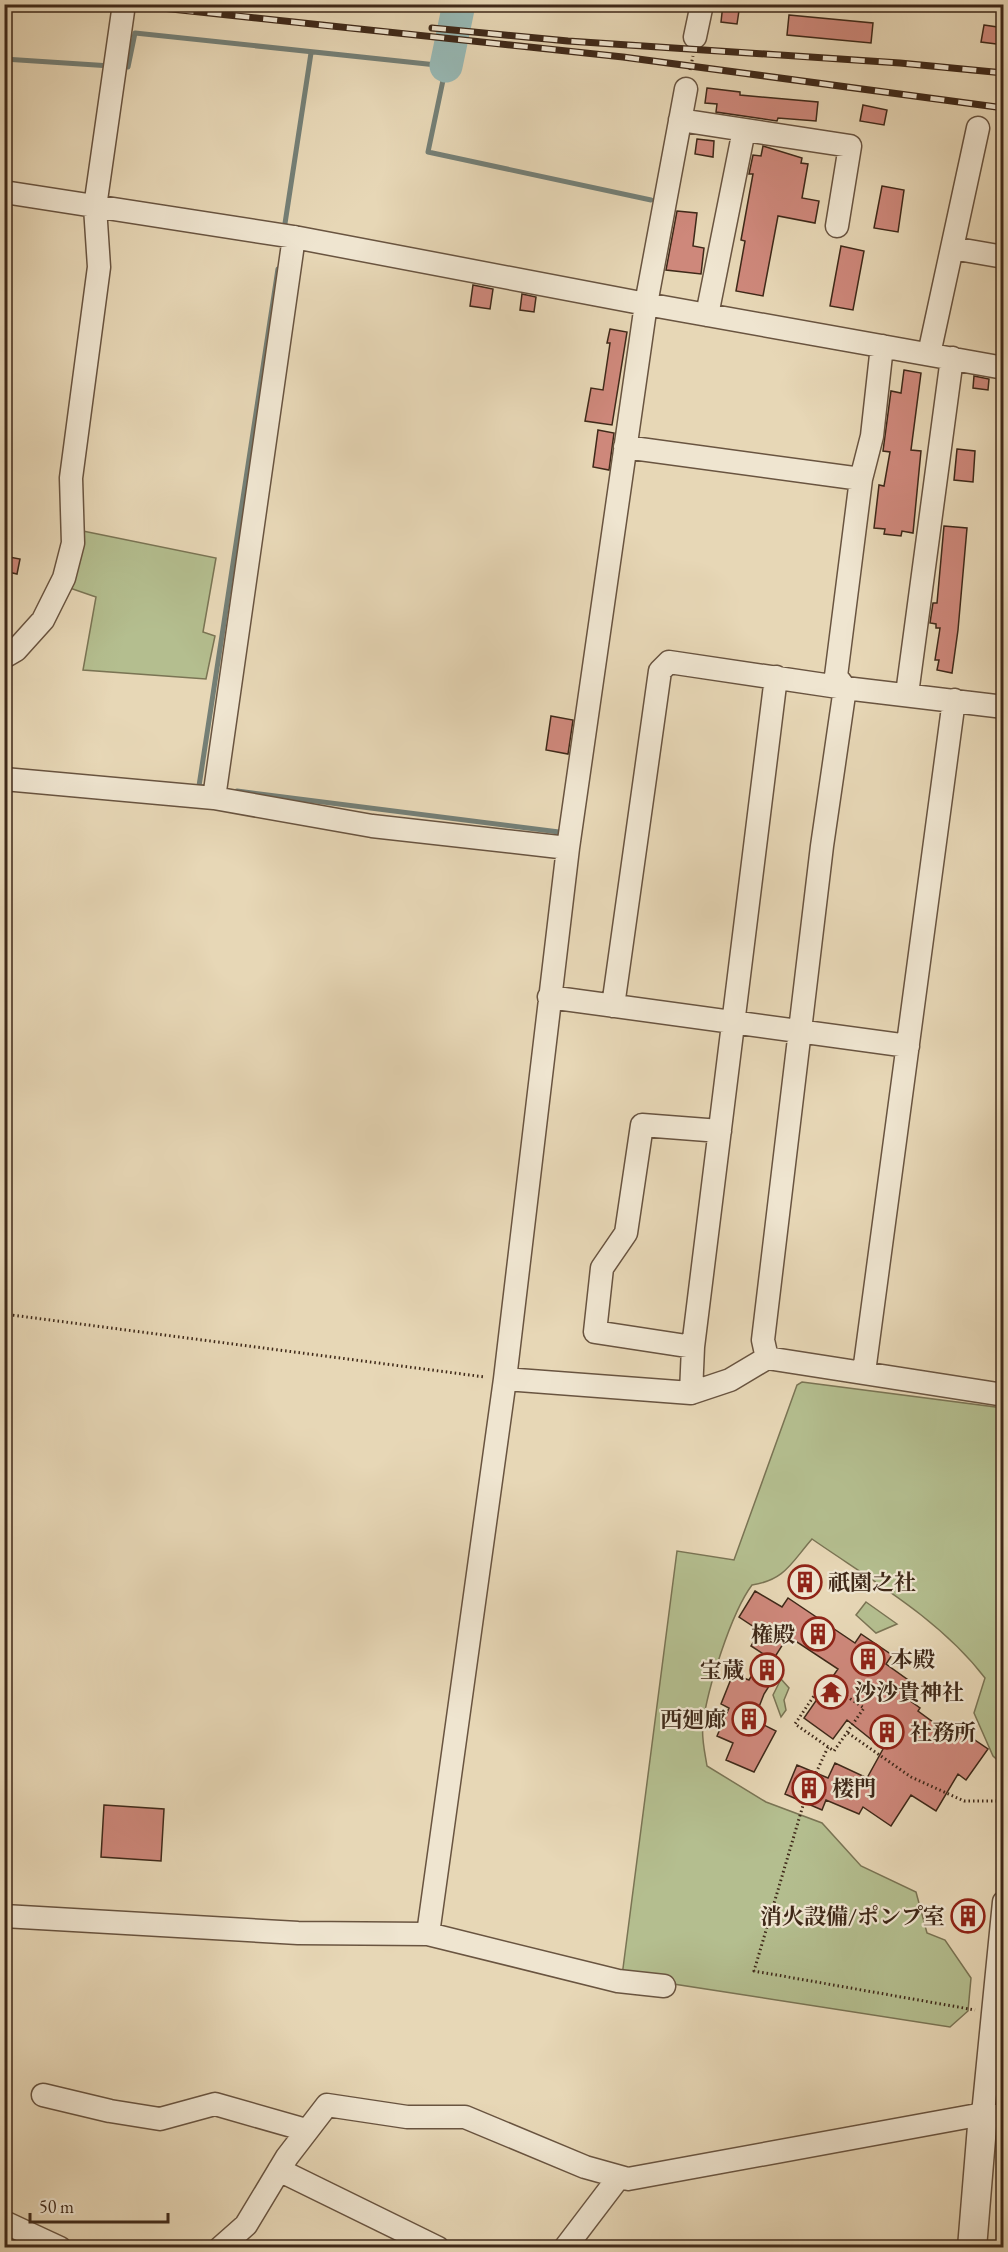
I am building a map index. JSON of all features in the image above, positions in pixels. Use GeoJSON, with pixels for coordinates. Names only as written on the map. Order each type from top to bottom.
{"type":"FeatureCollection","features":[{"type":"Feature","properties":{"kind":"street"},"geometry":{"type":"LineString","coordinates":[[4,657],[16,650],[43,621],[64,578],[73,543],[71,478],[99,267],[95,207],[113,66],[124,4]]}},
{"type":"Feature","properties":{"kind":"street"},"geometry":{"type":"LineString","coordinates":[[695,37],[702,4]]}},
{"type":"Feature","properties":{"kind":"street"},"geometry":{"type":"LineString","coordinates":[[428,1934],[505,1379],[568,848],[646,304],[686,88]]}},
{"type":"Feature","properties":{"kind":"street"},"geometry":{"type":"LineString","coordinates":[[680,120],[850,146],[837,226]]}},
{"type":"Feature","properties":{"kind":"street"},"geometry":{"type":"LineString","coordinates":[[929,354],[978,128]]}},
{"type":"Feature","properties":{"kind":"street"},"geometry":{"type":"LineString","coordinates":[[706,315],[744,130]]}},
{"type":"Feature","properties":{"kind":"street"},"geometry":{"type":"LineString","coordinates":[[4,192],[294,237],[646,304],[1004,368]]}},
{"type":"Feature","properties":{"kind":"street"},"geometry":{"type":"LineString","coordinates":[[214,798],[294,237]]}},
{"type":"Feature","properties":{"kind":"street"},"geometry":{"type":"LineString","coordinates":[[952,248],[1004,257]]}},
{"type":"Feature","properties":{"kind":"street"},"geometry":{"type":"LineString","coordinates":[[767,1358],[763,1340],[822,846],[845,688],[836,676],[861,479],[872,436],[882,346]]}},
{"type":"Feature","properties":{"kind":"street"},"geometry":{"type":"LineString","coordinates":[[907,694],[952,358]]}},
{"type":"Feature","properties":{"kind":"street"},"geometry":{"type":"LineString","coordinates":[[625,447],[861,479]]}},
{"type":"Feature","properties":{"kind":"street"},"geometry":{"type":"LineString","coordinates":[[613,1006],[660,670],[669,662],[845,688],[1004,707]]}},
{"type":"Feature","properties":{"kind":"street"},"geometry":{"type":"LineString","coordinates":[[691,1393],[693,1347],[776,677]]}},
{"type":"Feature","properties":{"kind":"street"},"geometry":{"type":"LineString","coordinates":[[864,1372],[954,700]]}},
{"type":"Feature","properties":{"kind":"street"},"geometry":{"type":"LineString","coordinates":[[4,779],[214,798],[372,826],[568,848]]}},
{"type":"Feature","properties":{"kind":"street"},"geometry":{"type":"LineString","coordinates":[[549,997],[908,1046]]}},
{"type":"Feature","properties":{"kind":"street"},"geometry":{"type":"LineString","coordinates":[[693,1347],[595,1332],[602,1268],[626,1233],[642,1125],[720,1131]]}},
{"type":"Feature","properties":{"kind":"street"},"geometry":{"type":"LineString","coordinates":[[505,1379],[691,1393],[730,1380],[767,1358],[1004,1395]]}},
{"type":"Feature","properties":{"kind":"street"},"geometry":{"type":"LineString","coordinates":[[972,2247],[993,2115],[992,2012],[1004,1902]]}},
{"type":"Feature","properties":{"kind":"street"},"geometry":{"type":"LineString","coordinates":[[4,1916],[298,1933],[428,1934],[618,1981],[664,1986]]}},
{"type":"Feature","properties":{"kind":"street"},"geometry":{"type":"LineString","coordinates":[[43,2095],[110,2111],[160,2118],[215,2104],[306,2130]]}},
{"type":"Feature","properties":{"kind":"street"},"geometry":{"type":"LineString","coordinates":[[220,2247],[246,2225],[306,2130],[327,2105],[407,2117],[465,2117],[585,2167],[628,2179],[993,2115]]}},
{"type":"Feature","properties":{"kind":"street"},"geometry":{"type":"LineString","coordinates":[[279,2170],[438,2247]]}},
{"type":"Feature","properties":{"kind":"street"},"geometry":{"type":"LineString","coordinates":[[565,2247],[619,2177]]}},
{"type":"Feature","properties":{"kind":"street"},"geometry":{"type":"LineString","coordinates":[[4,2222],[60,2247]]}},
{"type":"Feature","properties":{"kind":"path"},"geometry":{"type":"LineString","coordinates":[[4,1314],[505,1379]]}},
{"type":"Feature","properties":{"kind":"path"},"geometry":{"type":"LineString","coordinates":[[824,1681],[864,1708],[847,1732],[834,1751],[795,1725],[824,1681]]}},
{"type":"Feature","properties":{"kind":"path"},"geometry":{"type":"LineString","coordinates":[[847,1732],[911,1777],[964,1801],[1004,1801]]}},
{"type":"Feature","properties":{"kind":"path"},"geometry":{"type":"LineString","coordinates":[[816,1773],[828,1746]]}},
{"type":"Feature","properties":{"kind":"path"},"geometry":{"type":"LineString","coordinates":[[804,1802],[754,1971],[992,2012]]}},
{"type":"Feature","properties":{"kind":"green space"},"geometry":{"type":"Polygon","coordinates":[[[78,530],[216,558],[203,632],[215,636],[206,679],[83,670],[96,597],[64,586],[78,530]]]}},
{"type":"Feature","properties":{"kind":"green space","name":"沙沙貴神社"},"geometry":{"type":"Polygon","coordinates":[[[802,1382],[1003,1408],[1003,1765],[993,1756],[974,1713],[985,1678],[947,1637],[926,1619],[881,1585],[812,1539],[780,1575],[763,1583],[752,1585],[744,1598],[728,1632],[715,1672],[705,1709],[703,1729],[707,1766],[766,1802],[822,1823],[861,1866],[916,1892],[927,1933],[945,1940],[971,1978],[968,2011],[950,2027],[622,1976],[677,1551],[734,1560],[797,1385],[802,1382]]]}},
{"type":"Feature","properties":{"kind":"green space"},"geometry":{"type":"Polygon","coordinates":[[[866,1602],[897,1624],[876,1633],[856,1615],[866,1602]]]}},
{"type":"Feature","properties":{"kind":"green space"},"geometry":{"type":"Polygon","coordinates":[[[781,1679],[789,1688],[784,1700],[786,1710],[781,1717],[773,1695],[781,1679]]]}},
{"type":"Feature","properties":{"kind":"building"},"geometry":{"type":"Polygon","coordinates":[[[723,4],[740,4],[737,24],[721,22],[723,4]]]}},
{"type":"Feature","properties":{"kind":"building"},"geometry":{"type":"Polygon","coordinates":[[[789,15],[873,23],[871,43],[787,35],[789,15]]]}},
{"type":"Feature","properties":{"kind":"building"},"geometry":{"type":"Polygon","coordinates":[[[984,25],[1004,28],[1004,45],[981,42],[984,25]]]}},
{"type":"Feature","properties":{"kind":"building"},"geometry":{"type":"Polygon","coordinates":[[[707,88],[740,92],[740,95],[818,102],[816,121],[778,118],[777,121],[716,112],[717,104],[705,103],[707,88]]]}},
{"type":"Feature","properties":{"kind":"building"},"geometry":{"type":"Polygon","coordinates":[[[863,105],[887,110],[884,125],[860,121],[863,105]]]}},
{"type":"Feature","properties":{"kind":"building"},"geometry":{"type":"Polygon","coordinates":[[[697,139],[714,141],[713,157],[695,154],[697,139]]]}},
{"type":"Feature","properties":{"kind":"building"},"geometry":{"type":"Polygon","coordinates":[[[763,146],[802,158],[801,163],[808,164],[802,198],[819,201],[815,223],[778,216],[763,296],[736,291],[745,241],[741,240],[753,174],[749,174],[753,155],[761,156],[763,146]]]}},
{"type":"Feature","properties":{"kind":"building"},"geometry":{"type":"Polygon","coordinates":[[[882,186],[904,190],[898,232],[874,228],[882,186]]]}},
{"type":"Feature","properties":{"kind":"building"},"geometry":{"type":"Polygon","coordinates":[[[677,211],[697,213],[693,246],[704,248],[701,274],[666,270],[677,211]]]}},
{"type":"Feature","properties":{"kind":"building"},"geometry":{"type":"Polygon","coordinates":[[[841,246],[864,251],[853,310],[830,306],[841,246]]]}},
{"type":"Feature","properties":{"kind":"building"},"geometry":{"type":"Polygon","coordinates":[[[473,285],[493,289],[490,309],[470,306],[473,285]]]}},
{"type":"Feature","properties":{"kind":"building"},"geometry":{"type":"Polygon","coordinates":[[[522,294],[536,297],[534,312],[520,310],[522,294]]]}},
{"type":"Feature","properties":{"kind":"building"},"geometry":{"type":"Polygon","coordinates":[[[610,329],[627,332],[612,425],[585,421],[591,388],[603,390],[610,329]]]}},
{"type":"Feature","properties":{"kind":"building"},"geometry":{"type":"Polygon","coordinates":[[[904,370],[921,373],[911,450],[921,451],[913,533],[902,531],[901,536],[884,534],[885,529],[874,528],[879,485],[884,486],[890,452],[883,451],[891,391],[901,393],[904,370]]]}},
{"type":"Feature","properties":{"kind":"building"},"geometry":{"type":"Polygon","coordinates":[[[974,376],[989,379],[988,390],[973,388],[974,376]]]}},
{"type":"Feature","properties":{"kind":"building"},"geometry":{"type":"Polygon","coordinates":[[[598,430],[614,433],[609,470],[593,467],[598,430]]]}},
{"type":"Feature","properties":{"kind":"building"},"geometry":{"type":"Polygon","coordinates":[[[957,449],[975,451],[973,482],[954,480],[957,449]]]}},
{"type":"Feature","properties":{"kind":"building"},"geometry":{"type":"Polygon","coordinates":[[[944,526],[967,528],[952,673],[937,670],[939,660],[935,660],[940,628],[930,623],[933,603],[937,603],[944,526]]]}},
{"type":"Feature","properties":{"kind":"building"},"geometry":{"type":"Polygon","coordinates":[[[4,556],[20,559],[17,574],[4,571],[4,556]]]}},
{"type":"Feature","properties":{"kind":"building"},"geometry":{"type":"Polygon","coordinates":[[[551,716],[573,720],[568,754],[546,750],[551,716]]]}},
{"type":"Feature","properties":{"kind":"building"},"geometry":{"type":"Polygon","coordinates":[[[755,1591],[782,1607],[788,1598],[855,1643],[861,1634],[892,1655],[886,1664],[918,1687],[909,1700],[920,1708],[918,1711],[944,1730],[956,1736],[960,1730],[988,1749],[966,1780],[958,1774],[936,1811],[911,1795],[891,1826],[863,1807],[859,1814],[826,1800],[822,1810],[785,1794],[797,1765],[828,1778],[835,1763],[867,1778],[883,1749],[847,1720],[833,1739],[804,1718],[838,1669],[788,1636],[773,1660],[751,1646],[760,1631],[739,1617],[755,1591]]]}},
{"type":"Feature","properties":{"kind":"building"},"geometry":{"type":"Polygon","coordinates":[[[764,1656],[781,1667],[764,1694],[754,1720],[776,1731],[754,1772],[726,1760],[733,1743],[717,1736],[729,1708],[721,1704],[733,1674],[749,1680],[764,1656]]]}},
{"type":"Feature","properties":{"kind":"building"},"geometry":{"type":"Polygon","coordinates":[[[104,1805],[164,1809],[161,1861],[101,1857],[104,1805]]]}},
{"type":"Feature","properties":{"kind":"waterway"},"geometry":{"type":"LineString","coordinates":[[446,66],[459,4]]}},
{"type":"Feature","properties":{"kind":"waterway"},"geometry":{"type":"LineString","coordinates":[[120,66],[128,67],[135,33],[446,66],[428,152],[651,200]]}},
{"type":"Feature","properties":{"kind":"waterway"},"geometry":{"type":"LineString","coordinates":[[284,230],[311,53]]}},
{"type":"Feature","properties":{"kind":"waterway"},"geometry":{"type":"LineString","coordinates":[[4,59],[111,66]]}},
{"type":"Feature","properties":{"kind":"waterway"},"geometry":{"type":"LineString","coordinates":[[203,787],[199,786],[278,269]]}},
{"type":"Feature","properties":{"kind":"waterway"},"geometry":{"type":"LineString","coordinates":[[237,791],[559,832]]}},
{"type":"Feature","properties":{"kind":"railway"},"geometry":{"type":"LineString","coordinates":[[124,4],[623,57],[1004,108]]}},
{"type":"Feature","properties":{"kind":"railway"},"geometry":{"type":"LineString","coordinates":[[432,28],[568,41],[900,63],[1004,73]]}},
{"type":"Feature","properties":{"kind":"place","name":"祇園之社"},"geometry":{"type":"Point","coordinates":[805,1582]}},
{"type":"Feature","properties":{"kind":"place","name":"権殿"},"geometry":{"type":"Point","coordinates":[818,1634]}},
{"type":"Feature","properties":{"kind":"place","name":"本殿"},"geometry":{"type":"Point","coordinates":[868,1659]}},
{"type":"Feature","properties":{"kind":"place","name":"宝蔵"},"geometry":{"type":"Point","coordinates":[767,1670]}},
{"type":"Feature","properties":{"kind":"place","name":"沙沙貴神社"},"geometry":{"type":"Point","coordinates":[831,1692]}},
{"type":"Feature","properties":{"kind":"place","name":"西廻廊"},"geometry":{"type":"Point","coordinates":[749,1719]}},
{"type":"Feature","properties":{"kind":"place","name":"社務所"},"geometry":{"type":"Point","coordinates":[887,1732]}},
{"type":"Feature","properties":{"kind":"place","name":"楼門"},"geometry":{"type":"Point","coordinates":[809,1788]}},
{"type":"Feature","properties":{"kind":"place","name":"消火設備/ポンプ室"},"geometry":{"type":"Point","coordinates":[968,1916]}}]}
